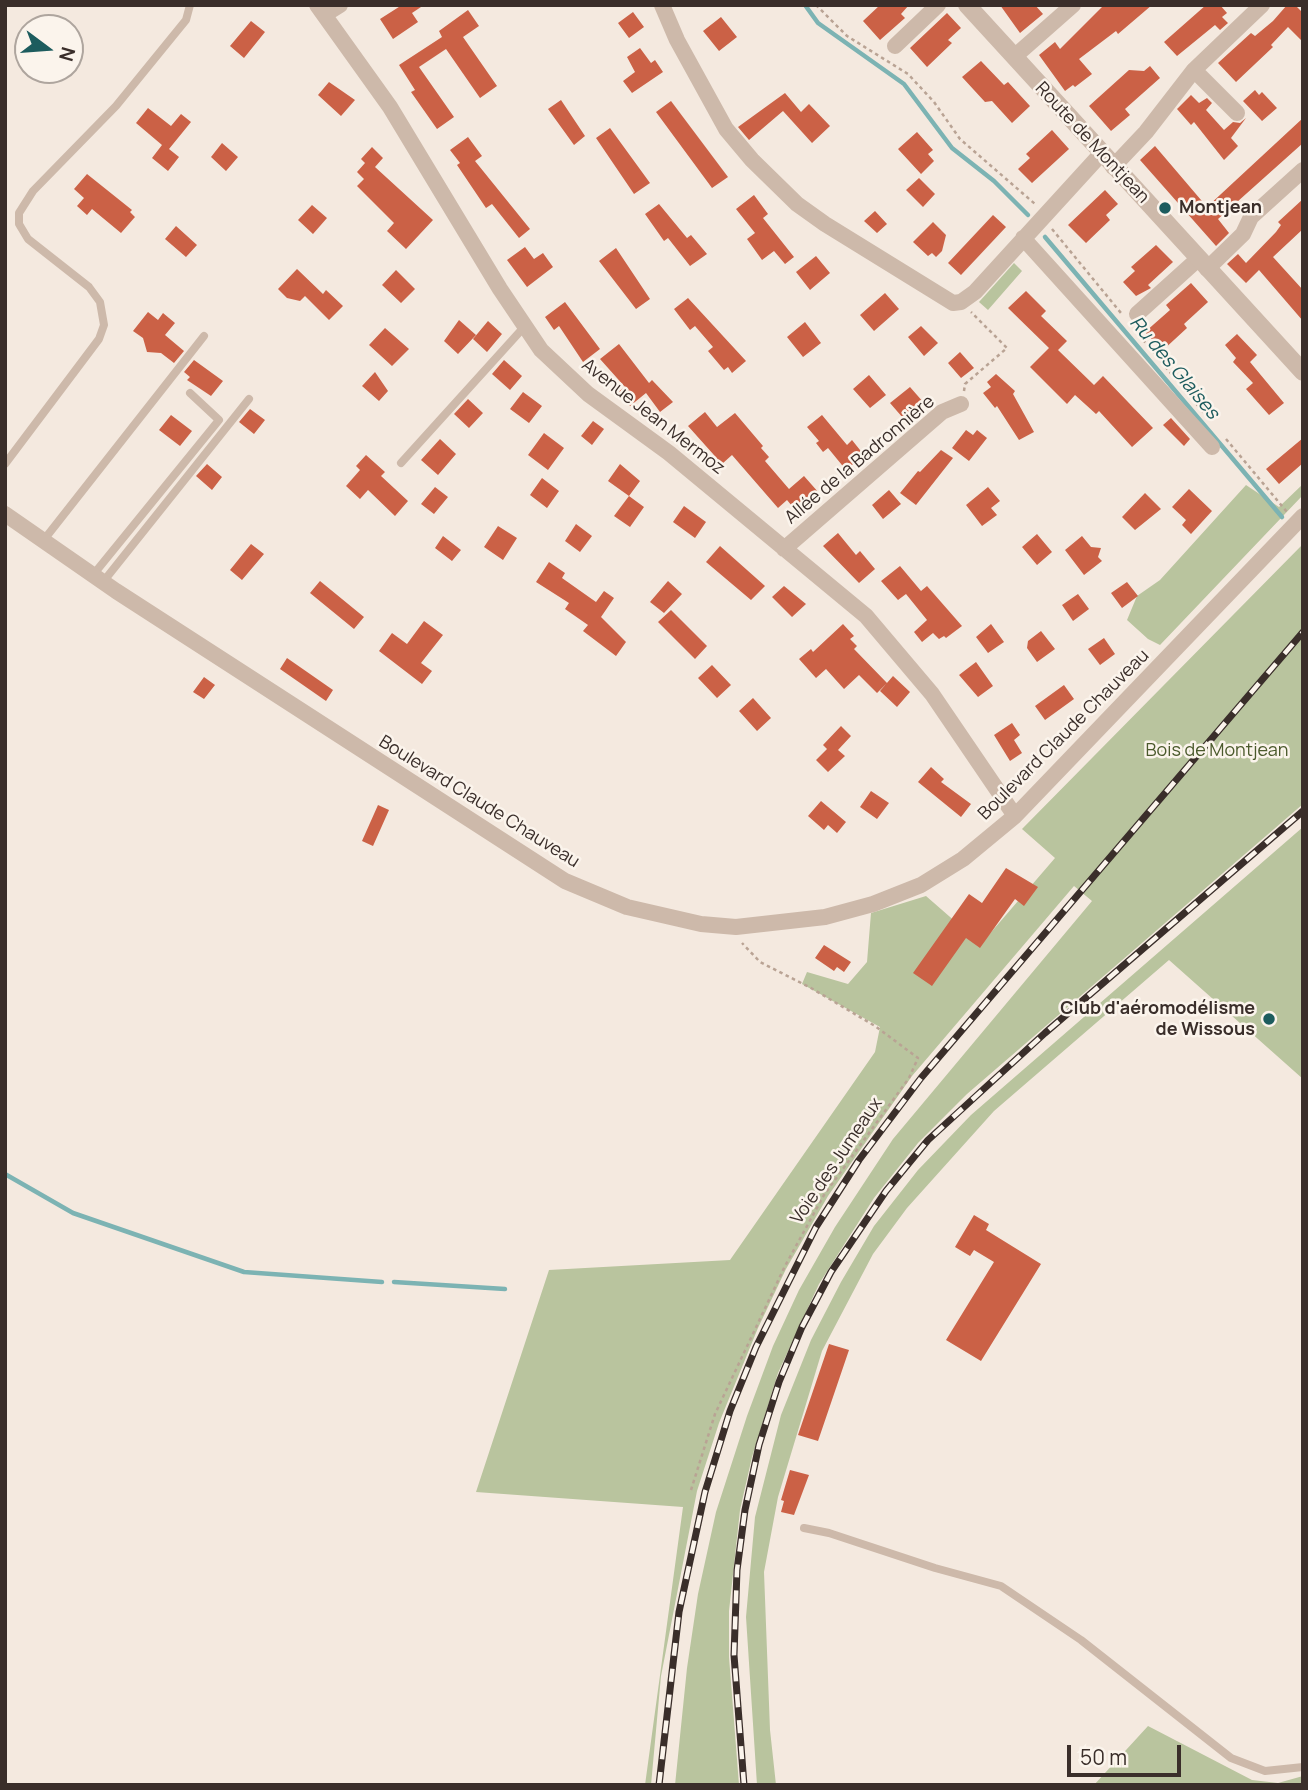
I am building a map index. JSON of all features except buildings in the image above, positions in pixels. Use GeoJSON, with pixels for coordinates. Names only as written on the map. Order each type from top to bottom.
{"type":"FeatureCollection","features":[{"type":"Feature","properties":{"kind":"street"},"geometry":{"type":"LineString","coordinates":[[320,10],[340,5]]}},
{"type":"Feature","properties":{"kind":"street"},"geometry":{"type":"LineString","coordinates":[[662,5],[677,40],[726,129],[752,160],[797,204],[825,224],[900,268],[943,299],[961,302],[1043,215],[1107,160],[1146,132],[1194,70],[1262,5]]}},
{"type":"Feature","properties":{"kind":"street"},"geometry":{"type":"LineString","coordinates":[[895,46],[938,5]]}},
{"type":"Feature","properties":{"kind":"street","name":"Route de Montjean"},"geometry":{"type":"LineString","coordinates":[[967,5],[1303,373]]}},
{"type":"Feature","properties":{"kind":"street"},"geometry":{"type":"LineString","coordinates":[[1014,57],[1073,5]]}},
{"type":"Feature","properties":{"kind":"street","name":"Avenue Jean Mermoz"},"geometry":{"type":"LineString","coordinates":[[320,10],[390,107],[541,350],[588,394],[668,453],[866,616],[896,648],[932,694],[1015,816]]}},
{"type":"Feature","properties":{"kind":"street"},"geometry":{"type":"LineString","coordinates":[[1194,70],[1237,113]]}},
{"type":"Feature","properties":{"kind":"street"},"geometry":{"type":"LineString","coordinates":[[1137,314],[1243,234],[1251,217],[1303,170]]}},
{"type":"Feature","properties":{"kind":"street"},"geometry":{"type":"LineString","coordinates":[[1023,237],[1217,440]]}},
{"type":"Feature","properties":{"kind":"street","name":"Allée de la Badronnière"},"geometry":{"type":"LineString","coordinates":[[785,549],[942,412],[961,404]]}},
{"type":"Feature","properties":{"kind":"street","name":"Boulevard Claude Chauveau"},"geometry":{"type":"LineString","coordinates":[[5,514],[98,579],[565,881],[627,908],[701,924],[736,927],[825,917],[873,904],[921,885],[952,865],[1015,816],[1299,519]]}},
{"type":"Feature","properties":{"kind":"lane"},"geometry":{"type":"LineString","coordinates":[[5,464],[99,339],[104,324],[100,302],[89,287],[28,239],[19,224],[19,213],[33,191],[116,106],[186,20],[190,5]]}},
{"type":"Feature","properties":{"kind":"lane"},"geometry":{"type":"LineString","coordinates":[[401,463],[525,326]]}},
{"type":"Feature","properties":{"kind":"lane"},"geometry":{"type":"LineString","coordinates":[[43,541],[204,336]]}},
{"type":"Feature","properties":{"kind":"lane"},"geometry":{"type":"LineString","coordinates":[[98,579],[219,420],[190,393]]}},
{"type":"Feature","properties":{"kind":"lane"},"geometry":{"type":"LineString","coordinates":[[98,579],[249,399]]}},
{"type":"Feature","properties":{"kind":"lane"},"geometry":{"type":"LineString","coordinates":[[804,1528],[851,1539],[935,1568],[1002,1586],[1081,1640],[1231,1758],[1265,1771],[1303,1767]]}},
{"type":"Feature","properties":{"kind":"path"},"geometry":{"type":"LineString","coordinates":[[816,5],[847,36],[908,74],[934,102],[960,139],[1030,199],[1204,413]]}},
{"type":"Feature","properties":{"kind":"path"},"geometry":{"type":"LineString","coordinates":[[961,302],[1007,348],[965,384],[961,404]]}},
{"type":"Feature","properties":{"kind":"path"},"geometry":{"type":"LineString","coordinates":[[1217,440],[1299,519]]}},
{"type":"Feature","properties":{"kind":"path","name":"Voie des Jumeaux"},"geometry":{"type":"LineString","coordinates":[[691,1490],[715,1414],[785,1266],[824,1195],[909,1078],[918,1058],[864,1020],[760,962],[743,946],[736,927]]}},
{"type":"Feature","properties":{"kind":"green space"},"geometry":{"type":"Polygon","coordinates":[[[1014,263],[1022,271],[988,310],[979,302],[1014,263]]]}},
{"type":"Feature","properties":{"kind":"green space"},"geometry":{"type":"Polygon","coordinates":[[[1303,484],[1303,495],[1160,645],[1148,639],[1127,620],[1137,596],[1160,580],[1246,485],[1279,507],[1303,484]]]}},
{"type":"Feature","properties":{"kind":"green space","name":"Bois de Montjean"},"geometry":{"type":"Polygon","coordinates":[[[1303,544],[1303,804],[967,1094],[918,1143],[874,1198],[819,1284],[778,1373],[752,1457],[740,1510],[729,1611],[729,1657],[739,1785],[675,1785],[698,1594],[716,1512],[773,1346],[799,1290],[835,1227],[893,1139],[1092,901],[1074,886],[912,1076],[828,1196],[786,1269],[758,1328],[719,1423],[697,1491],[661,1676],[651,1785],[645,1785],[683,1507],[476,1492],[549,1270],[730,1260],[875,1052],[880,1027],[802,984],[807,972],[848,984],[867,962],[871,913],[926,896],[981,944],[1055,858],[1022,829],[1303,544]]]}},
{"type":"Feature","properties":{"kind":"green space"},"geometry":{"type":"Polygon","coordinates":[[[1303,827],[1303,1079],[1169,960],[994,1111],[907,1208],[873,1254],[822,1351],[778,1497],[764,1572],[770,1730],[776,1785],[757,1785],[746,1617],[755,1517],[781,1415],[811,1340],[841,1282],[874,1226],[918,1170],[971,1115],[1303,827]]]}},
{"type":"Feature","properties":{"kind":"green space"},"geometry":{"type":"Polygon","coordinates":[[[1148,1726],[1252,1780],[1278,1783],[1303,1776],[1303,1785],[1094,1785],[1148,1726]]]}},
{"type":"Feature","properties":{"kind":"waterway","name":"Ru des Glaises"},"geometry":{"type":"LineString","coordinates":[[805,5],[818,23],[904,84],[952,148],[994,181],[1028,215]]}},
{"type":"Feature","properties":{"kind":"waterway","name":"Ru des Glaises"},"geometry":{"type":"LineString","coordinates":[[1045,237],[1282,517]]}},
{"type":"Feature","properties":{"kind":"waterway"},"geometry":{"type":"LineString","coordinates":[[5,1174],[73,1213],[244,1272],[382,1282]]}},
{"type":"Feature","properties":{"kind":"waterway"},"geometry":{"type":"LineString","coordinates":[[394,1282],[505,1289]]}},
{"type":"Feature","properties":{"kind":"railway"},"geometry":{"type":"LineString","coordinates":[[659,1785],[679,1612],[705,1492],[730,1411],[756,1347],[816,1227],[859,1160],[921,1078],[1303,632]]}},
{"type":"Feature","properties":{"kind":"railway"},"geometry":{"type":"LineString","coordinates":[[744,1785],[734,1655],[737,1570],[745,1510],[759,1445],[779,1382],[802,1327],[831,1272],[886,1191],[928,1140],[1045,1033],[1303,811]]}},
{"type":"Feature","properties":{"kind":"place","name":"Montjean"},"geometry":{"type":"Point","coordinates":[1165,208]}},
{"type":"Feature","properties":{"kind":"place","name":"Club d'aéromodélisme de Wissous"},"geometry":{"type":"Point","coordinates":[1269,1019]}}]}
